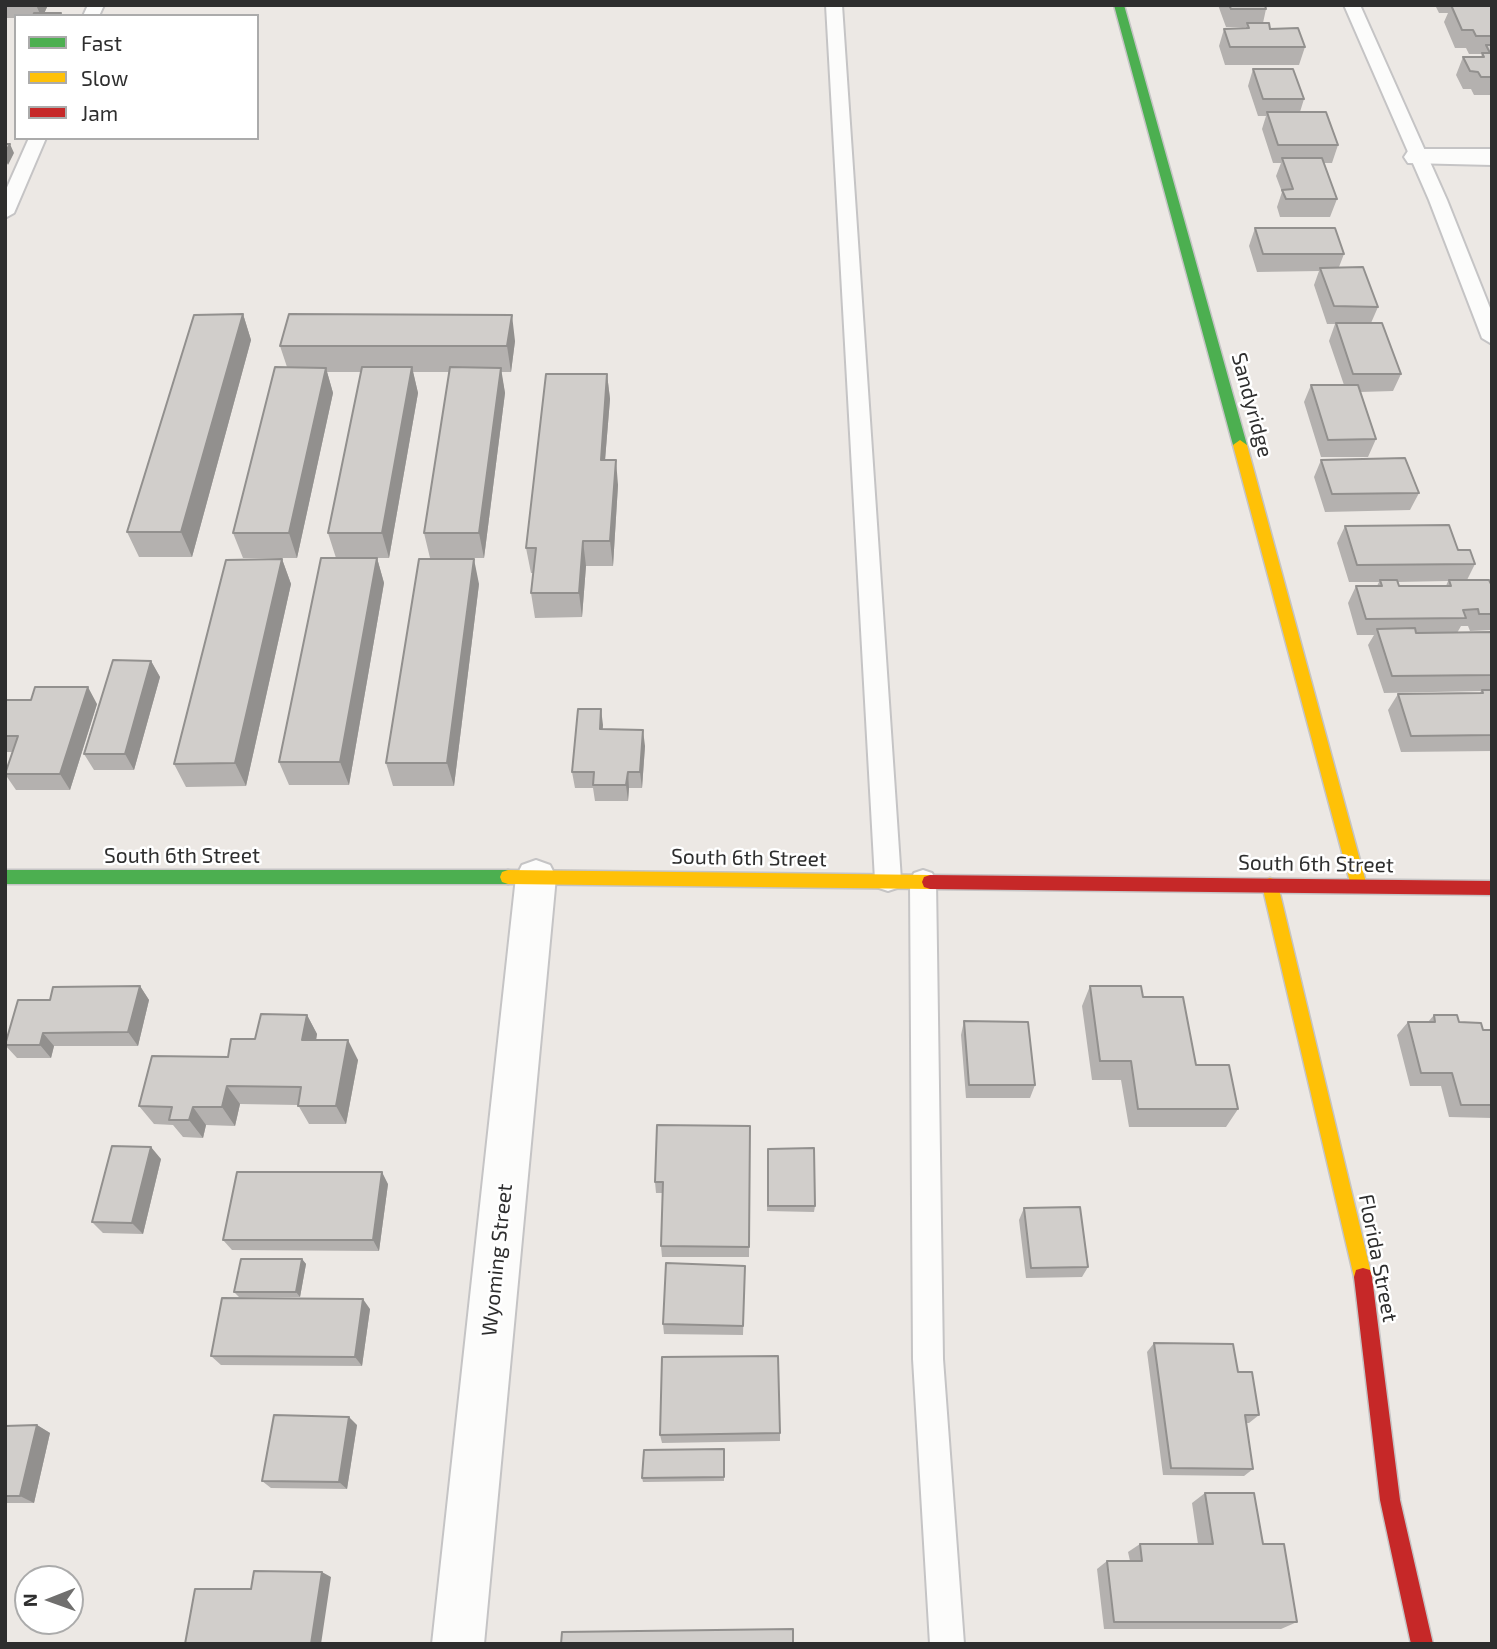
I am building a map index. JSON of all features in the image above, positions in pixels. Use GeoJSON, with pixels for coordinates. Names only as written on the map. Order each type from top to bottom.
{"type":"FeatureCollection","features":[{"type":"Feature","properties":{"kind":"street","name":"Sandyridge"},"geometry":{"type":"LineString","coordinates":[[1119,5],[1359,886]]}},
{"type":"Feature","properties":{"kind":"street"},"geometry":{"type":"LineString","coordinates":[[1418,157],[1492,157]]}},
{"type":"Feature","properties":{"kind":"street","name":"South 6th Street"},"geometry":{"type":"LineString","coordinates":[[5,877],[536,877],[1492,888]]}},
{"type":"Feature","properties":{"kind":"street","name":"Wyoming Street"},"geometry":{"type":"LineString","coordinates":[[458,1644],[536,877]]}},
{"type":"Feature","properties":{"kind":"street","name":"Florida Street"},"geometry":{"type":"LineString","coordinates":[[1269,885],[1366,1288],[1390,1500],[1422,1644]]}},
{"type":"Feature","properties":{"kind":"lane"},"geometry":{"type":"LineString","coordinates":[[834,5],[888,880]]}},
{"type":"Feature","properties":{"kind":"lane"},"geometry":{"type":"LineString","coordinates":[[1352,5],[1438,200],[1492,338]]}},
{"type":"Feature","properties":{"kind":"lane"},"geometry":{"type":"LineString","coordinates":[[5,213],[37,140]]}},
{"type":"Feature","properties":{"kind":"lane"},"geometry":{"type":"LineString","coordinates":[[923,881],[928,1359],[947,1644]]}},
{"type":"Feature","properties":{"kind":"building"},"geometry":{"type":"Polygon","coordinates":[[[1229,5],[1265,5],[1266,9],[1231,9],[1229,5]]]}},
{"type":"Feature","properties":{"kind":"building"},"geometry":{"type":"Polygon","coordinates":[[[1451,5],[1492,5],[1492,36],[1476,36],[1473,30],[1462,30],[1451,5]]]}},
{"type":"Feature","properties":{"kind":"building"},"geometry":{"type":"Polygon","coordinates":[[[1247,23],[1269,23],[1270,29],[1298,28],[1305,47],[1230,47],[1224,29],[1249,28],[1247,23]]]}},
{"type":"Feature","properties":{"kind":"building"},"geometry":{"type":"Polygon","coordinates":[[[1486,45],[1492,45],[1492,77],[1481,77],[1478,72],[1470,71],[1463,57],[1484,57],[1482,53],[1490,53],[1486,45]]]}},
{"type":"Feature","properties":{"kind":"building"},"geometry":{"type":"Polygon","coordinates":[[[1253,69],[1293,69],[1304,99],[1263,99],[1253,69]]]}},
{"type":"Feature","properties":{"kind":"building"},"geometry":{"type":"Polygon","coordinates":[[[1267,112],[1326,112],[1338,145],[1278,145],[1267,112]]]}},
{"type":"Feature","properties":{"kind":"building"},"geometry":{"type":"Polygon","coordinates":[[[1282,158],[1322,158],[1337,199],[1286,199],[1282,190],[1293,189],[1282,158]]]}},
{"type":"Feature","properties":{"kind":"building"},"geometry":{"type":"Polygon","coordinates":[[[1255,228],[1335,228],[1344,254],[1263,254],[1255,228]]]}},
{"type":"Feature","properties":{"kind":"building"},"geometry":{"type":"Polygon","coordinates":[[[1363,267],[1378,307],[1334,306],[1320,268],[1363,267]]]}},
{"type":"Feature","properties":{"kind":"building"},"geometry":{"type":"Polygon","coordinates":[[[243,314],[181,532],[127,532],[194,315],[243,314]]]}},
{"type":"Feature","properties":{"kind":"building"},"geometry":{"type":"Polygon","coordinates":[[[289,314],[512,315],[507,346],[280,346],[289,314]]]}},
{"type":"Feature","properties":{"kind":"building"},"geometry":{"type":"Polygon","coordinates":[[[1336,323],[1382,323],[1401,374],[1353,374],[1336,323]]]}},
{"type":"Feature","properties":{"kind":"building"},"geometry":{"type":"Polygon","coordinates":[[[275,367],[326,368],[289,533],[233,533],[275,367]]]}},
{"type":"Feature","properties":{"kind":"building"},"geometry":{"type":"Polygon","coordinates":[[[362,367],[412,367],[382,533],[328,533],[362,367]]]}},
{"type":"Feature","properties":{"kind":"building"},"geometry":{"type":"Polygon","coordinates":[[[450,367],[501,368],[479,533],[424,533],[450,367]]]}},
{"type":"Feature","properties":{"kind":"building"},"geometry":{"type":"Polygon","coordinates":[[[546,374],[607,374],[601,460],[616,460],[610,541],[583,541],[579,593],[531,593],[536,548],[526,548],[546,374]]]}},
{"type":"Feature","properties":{"kind":"building"},"geometry":{"type":"Polygon","coordinates":[[[1311,385],[1358,385],[1376,439],[1328,440],[1311,385]]]}},
{"type":"Feature","properties":{"kind":"building"},"geometry":{"type":"Polygon","coordinates":[[[1405,458],[1419,493],[1332,494],[1321,460],[1405,458]]]}},
{"type":"Feature","properties":{"kind":"building"},"geometry":{"type":"Polygon","coordinates":[[[1449,525],[1458,550],[1470,550],[1475,564],[1357,565],[1345,526],[1449,525]]]}},
{"type":"Feature","properties":{"kind":"building"},"geometry":{"type":"Polygon","coordinates":[[[321,558],[377,558],[340,762],[279,762],[321,558]]]}},
{"type":"Feature","properties":{"kind":"building"},"geometry":{"type":"Polygon","coordinates":[[[282,559],[235,763],[174,764],[226,560],[282,559]]]}},
{"type":"Feature","properties":{"kind":"building"},"geometry":{"type":"Polygon","coordinates":[[[419,559],[474,559],[447,763],[386,763],[419,559]]]}},
{"type":"Feature","properties":{"kind":"building"},"geometry":{"type":"Polygon","coordinates":[[[1380,580],[1397,580],[1399,586],[1451,586],[1449,580],[1489,580],[1492,586],[1492,614],[1479,614],[1478,609],[1463,610],[1466,618],[1366,619],[1356,586],[1382,586],[1380,580]]]}},
{"type":"Feature","properties":{"kind":"building"},"geometry":{"type":"Polygon","coordinates":[[[1415,628],[1416,633],[1492,632],[1492,675],[1392,676],[1377,629],[1415,628]]]}},
{"type":"Feature","properties":{"kind":"building"},"geometry":{"type":"Polygon","coordinates":[[[113,660],[151,661],[125,754],[84,754],[113,660]]]}},
{"type":"Feature","properties":{"kind":"building"},"geometry":{"type":"Polygon","coordinates":[[[35,687],[88,687],[60,774],[5,774],[18,736],[5,736],[5,700],[31,700],[35,687]]]}},
{"type":"Feature","properties":{"kind":"building"},"geometry":{"type":"Polygon","coordinates":[[[1482,690],[1492,690],[1492,735],[1411,736],[1398,694],[1483,693],[1482,690]]]}},
{"type":"Feature","properties":{"kind":"building"},"geometry":{"type":"Polygon","coordinates":[[[578,709],[601,709],[600,729],[643,730],[640,772],[628,772],[626,785],[593,785],[594,772],[572,772],[578,709]]]}},
{"type":"Feature","properties":{"kind":"building"},"geometry":{"type":"Polygon","coordinates":[[[140,986],[128,1032],[43,1033],[40,1045],[5,1045],[18,1000],[50,1000],[53,987],[140,986]]]}},
{"type":"Feature","properties":{"kind":"building"},"geometry":{"type":"Polygon","coordinates":[[[1090,986],[1141,986],[1143,997],[1183,997],[1196,1065],[1229,1065],[1238,1109],[1138,1109],[1131,1061],[1100,1061],[1090,986]]]}},
{"type":"Feature","properties":{"kind":"building"},"geometry":{"type":"Polygon","coordinates":[[[261,1014],[307,1015],[302,1040],[348,1040],[336,1106],[298,1106],[301,1087],[227,1086],[222,1107],[193,1107],[189,1120],[169,1120],[172,1107],[139,1106],[152,1056],[228,1057],[231,1039],[255,1039],[261,1014]]]}},
{"type":"Feature","properties":{"kind":"building"},"geometry":{"type":"Polygon","coordinates":[[[1434,1015],[1457,1015],[1459,1022],[1481,1023],[1483,1030],[1492,1030],[1492,1105],[1461,1105],[1452,1073],[1421,1073],[1408,1022],[1435,1022],[1434,1015]]]}},
{"type":"Feature","properties":{"kind":"building"},"geometry":{"type":"Polygon","coordinates":[[[964,1021],[1028,1022],[1035,1085],[969,1085],[964,1021]]]}},
{"type":"Feature","properties":{"kind":"building"},"geometry":{"type":"Polygon","coordinates":[[[657,1125],[750,1126],[749,1247],[661,1246],[663,1182],[655,1182],[657,1125]]]}},
{"type":"Feature","properties":{"kind":"building"},"geometry":{"type":"Polygon","coordinates":[[[112,1146],[151,1147],[132,1223],[92,1222],[112,1146]]]}},
{"type":"Feature","properties":{"kind":"building"},"geometry":{"type":"Polygon","coordinates":[[[814,1148],[815,1206],[768,1206],[768,1149],[814,1148]]]}},
{"type":"Feature","properties":{"kind":"building"},"geometry":{"type":"Polygon","coordinates":[[[237,1172],[382,1172],[373,1240],[223,1240],[237,1172]]]}},
{"type":"Feature","properties":{"kind":"building"},"geometry":{"type":"Polygon","coordinates":[[[1080,1207],[1088,1267],[1031,1268],[1024,1208],[1080,1207]]]}},
{"type":"Feature","properties":{"kind":"building"},"geometry":{"type":"Polygon","coordinates":[[[241,1259],[302,1259],[296,1292],[234,1292],[241,1259]]]}},
{"type":"Feature","properties":{"kind":"building"},"geometry":{"type":"Polygon","coordinates":[[[666,1263],[745,1266],[743,1326],[663,1324],[666,1263]]]}},
{"type":"Feature","properties":{"kind":"building"},"geometry":{"type":"Polygon","coordinates":[[[222,1298],[363,1299],[355,1357],[211,1356],[222,1298]]]}},
{"type":"Feature","properties":{"kind":"building"},"geometry":{"type":"Polygon","coordinates":[[[1154,1343],[1233,1344],[1238,1372],[1252,1372],[1259,1415],[1245,1415],[1253,1469],[1171,1468],[1154,1343]]]}},
{"type":"Feature","properties":{"kind":"building"},"geometry":{"type":"Polygon","coordinates":[[[778,1356],[780,1433],[660,1435],[662,1357],[778,1356]]]}},
{"type":"Feature","properties":{"kind":"building"},"geometry":{"type":"Polygon","coordinates":[[[274,1415],[349,1417],[339,1482],[262,1481],[274,1415]]]}},
{"type":"Feature","properties":{"kind":"building"},"geometry":{"type":"Polygon","coordinates":[[[37,1425],[20,1496],[5,1496],[5,1426],[37,1425]]]}},
{"type":"Feature","properties":{"kind":"building"},"geometry":{"type":"Polygon","coordinates":[[[724,1449],[724,1477],[642,1478],[644,1450],[724,1449]]]}},
{"type":"Feature","properties":{"kind":"building"},"geometry":{"type":"Polygon","coordinates":[[[1205,1493],[1254,1493],[1263,1544],[1284,1544],[1297,1622],[1114,1622],[1107,1561],[1142,1561],[1140,1544],[1213,1544],[1205,1493]]]}},
{"type":"Feature","properties":{"kind":"building"},"geometry":{"type":"Polygon","coordinates":[[[254,1571],[322,1572],[311,1644],[185,1644],[195,1589],[251,1589],[254,1571]]]}},
{"type":"Feature","properties":{"kind":"building"},"geometry":{"type":"Polygon","coordinates":[[[793,1629],[793,1644],[561,1644],[562,1632],[793,1629]]]}},
{"type":"Feature","properties":{"kind":"traffic: fast"},"geometry":{"type":"LineString","coordinates":[[1119,5],[1240,445]]}},
{"type":"Feature","properties":{"kind":"traffic: fast"},"geometry":{"type":"LineString","coordinates":[[5,877],[508,877]]}},
{"type":"Feature","properties":{"kind":"traffic: slow"},"geometry":{"type":"LineString","coordinates":[[1240,445],[1359,886]]}},
{"type":"Feature","properties":{"kind":"traffic: slow"},"geometry":{"type":"LineString","coordinates":[[508,877],[930,882]]}},
{"type":"Feature","properties":{"kind":"traffic: slow"},"geometry":{"type":"LineString","coordinates":[[1270,885],[1363,1277]]}},
{"type":"Feature","properties":{"kind":"traffic: jam"},"geometry":{"type":"LineString","coordinates":[[930,882],[1492,888]]}},
{"type":"Feature","properties":{"kind":"traffic: jam"},"geometry":{"type":"LineString","coordinates":[[1363,1277],[1390,1500],[1422,1644]]}}]}
